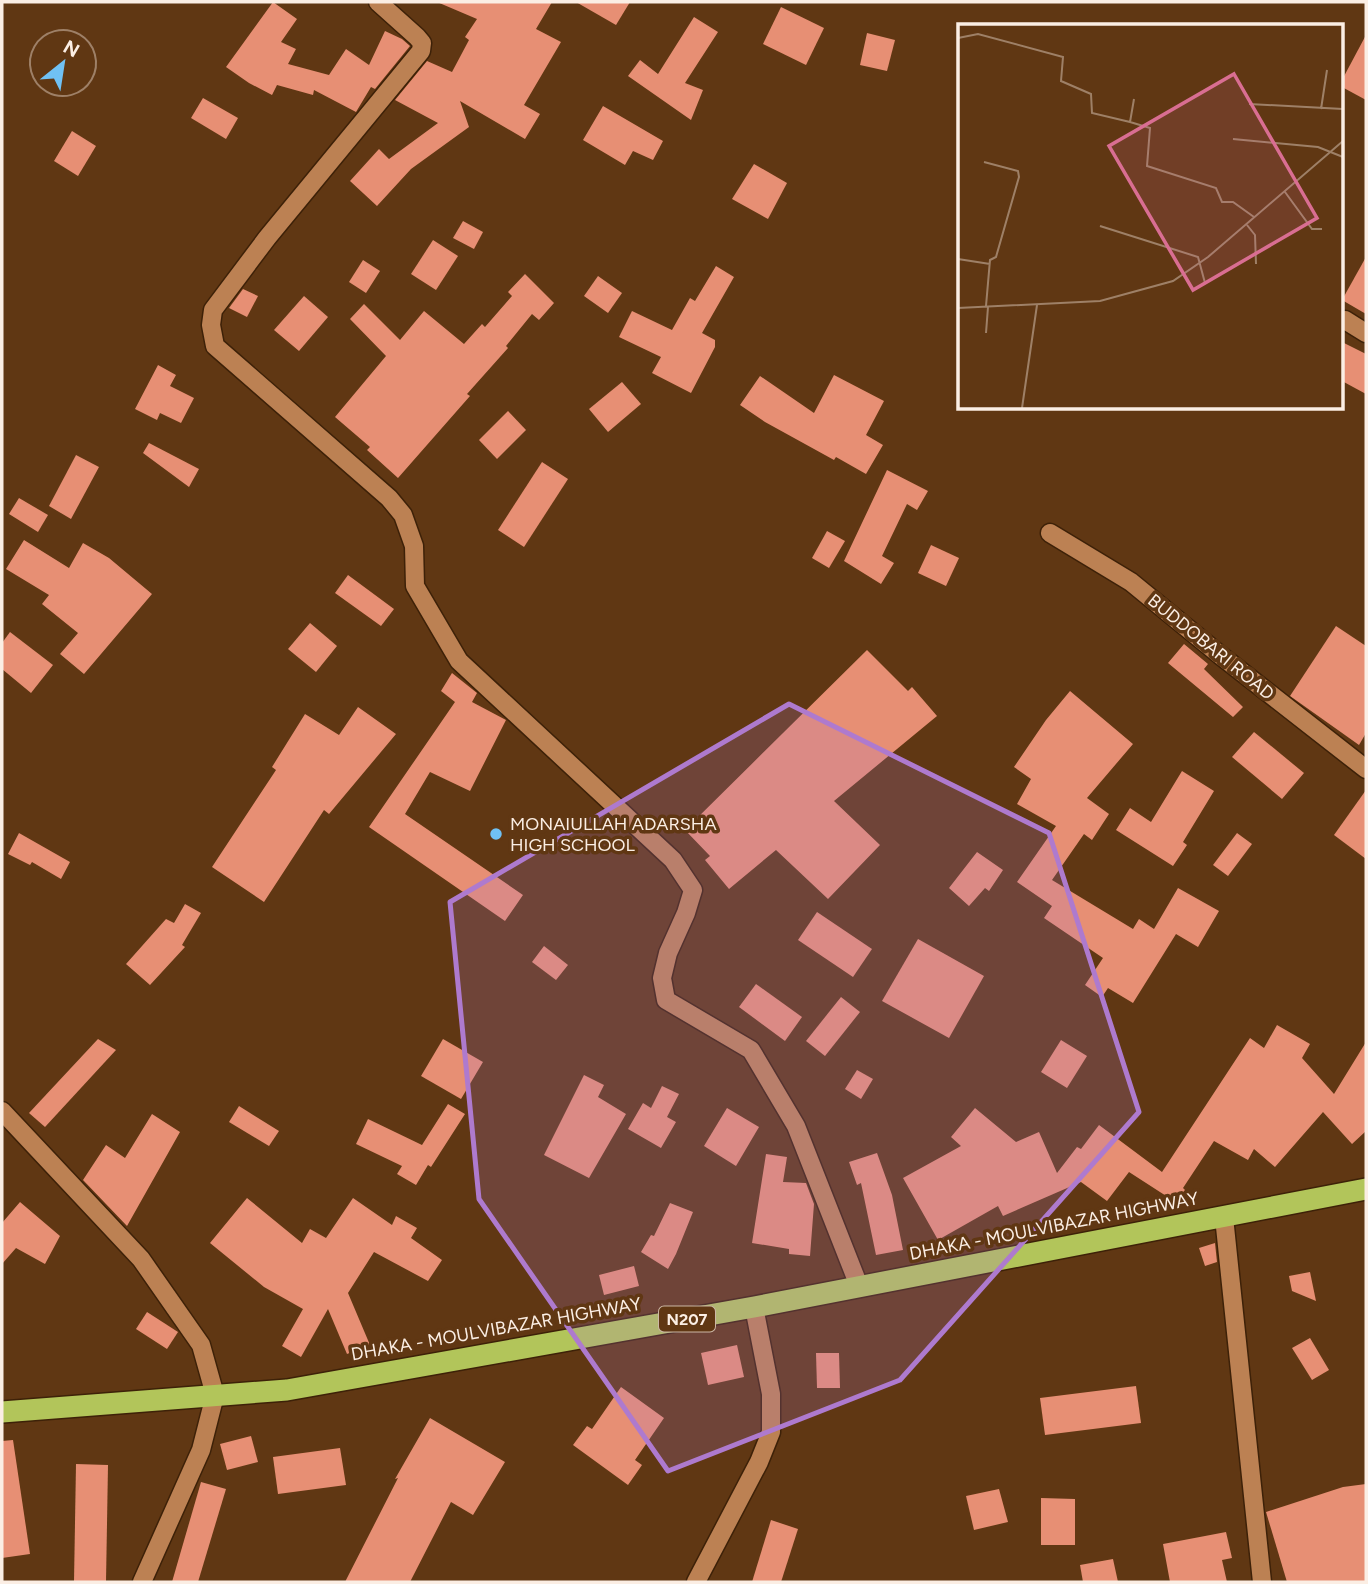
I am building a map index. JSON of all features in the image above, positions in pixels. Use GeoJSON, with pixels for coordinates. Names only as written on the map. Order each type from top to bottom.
{"type":"FeatureCollection","features":[{"type":"Feature","properties":{"kind":"highway","name":"DHAKA - MOULVIBAZAR HIGHWAY"},"geometry":{"type":"LineString","coordinates":[[2,1412],[287,1390],[754,1307],[1366,1189]]}},
{"type":"Feature","properties":{"kind":"street"},"geometry":{"type":"LineString","coordinates":[[377,2],[417,37],[422,43],[421,51],[267,238],[213,310],[211,325],[215,346],[389,498],[403,515],[414,546],[415,586],[459,661],[673,860],[693,890],[668,953],[662,978],[666,1000],[751,1049],[796,1126],[859,1286]]}},
{"type":"Feature","properties":{"kind":"street"},"geometry":{"type":"LineString","coordinates":[[1345,320],[1366,333]]}},
{"type":"Feature","properties":{"kind":"street","name":"BUDDOBARI ROAD"},"geometry":{"type":"LineString","coordinates":[[1050,533],[1131,582],[1366,769]]}},
{"type":"Feature","properties":{"kind":"street"},"geometry":{"type":"LineString","coordinates":[[2,1111],[141,1259],[201,1345],[215,1395],[201,1450],[142,1582]]}},
{"type":"Feature","properties":{"kind":"street"},"geometry":{"type":"LineString","coordinates":[[1224,1217],[1262,1582]]}},
{"type":"Feature","properties":{"kind":"street"},"geometry":{"type":"LineString","coordinates":[[696,1582],[759,1462],[771,1432],[772,1394],[754,1307]]}},
{"type":"Feature","properties":{"kind":"highlighted area"},"geometry":{"type":"Polygon","coordinates":[[[789,704],[1049,833],[1139,1112],[900,1380],[668,1471],[479,1199],[450,902],[789,704]]]}},
{"type":"Feature","properties":{"kind":"building"},"geometry":{"type":"Polygon","coordinates":[[[273,2],[297,19],[281,42],[296,49],[288,64],[329,75],[346,49],[369,65],[385,31],[410,46],[375,89],[371,87],[356,112],[314,90],[313,95],[277,85],[272,95],[226,67],[273,2]]]}},
{"type":"Feature","properties":{"kind":"building"},"geometry":{"type":"Polygon","coordinates":[[[437,2],[552,2],[536,29],[561,42],[524,105],[540,114],[525,139],[460,101],[469,127],[411,169],[377,206],[350,181],[379,149],[389,159],[438,123],[395,100],[427,61],[452,72],[469,40],[465,37],[477,19],[437,2]]]}},
{"type":"Feature","properties":{"kind":"building"},"geometry":{"type":"Polygon","coordinates":[[[576,2],[630,2],[616,25],[576,2]]]}},
{"type":"Feature","properties":{"kind":"building"},"geometry":{"type":"Polygon","coordinates":[[[781,7],[824,28],[806,65],[763,44],[781,7]]]}},
{"type":"Feature","properties":{"kind":"building"},"geometry":{"type":"Polygon","coordinates":[[[694,17],[718,32],[685,83],[703,90],[691,120],[628,76],[640,60],[658,74],[694,17]]]}},
{"type":"Feature","properties":{"kind":"building"},"geometry":{"type":"Polygon","coordinates":[[[867,33],[895,40],[887,71],[860,65],[867,33]]]}},
{"type":"Feature","properties":{"kind":"building"},"geometry":{"type":"Polygon","coordinates":[[[1366,35],[1366,100],[1344,88],[1344,76],[1366,35]]]}},
{"type":"Feature","properties":{"kind":"building"},"geometry":{"type":"Polygon","coordinates":[[[203,98],[238,118],[226,139],[191,118],[203,98]]]}},
{"type":"Feature","properties":{"kind":"building"},"geometry":{"type":"Polygon","coordinates":[[[603,106],[663,141],[653,160],[633,151],[625,165],[583,140],[603,106]]]}},
{"type":"Feature","properties":{"kind":"building"},"geometry":{"type":"Polygon","coordinates":[[[72,131],[96,146],[78,176],[54,161],[72,131]]]}},
{"type":"Feature","properties":{"kind":"building"},"geometry":{"type":"Polygon","coordinates":[[[754,164],[787,183],[768,219],[732,199],[754,164]]]}},
{"type":"Feature","properties":{"kind":"building"},"geometry":{"type":"Polygon","coordinates":[[[463,221],[483,232],[474,249],[453,238],[463,221]]]}},
{"type":"Feature","properties":{"kind":"building"},"geometry":{"type":"Polygon","coordinates":[[[433,240],[458,256],[436,290],[411,274],[433,240]]]}},
{"type":"Feature","properties":{"kind":"building"},"geometry":{"type":"Polygon","coordinates":[[[1366,257],[1366,314],[1344,301],[1344,296],[1366,257]]]}},
{"type":"Feature","properties":{"kind":"building"},"geometry":{"type":"Polygon","coordinates":[[[363,260],[380,271],[366,293],[349,282],[363,260]]]}},
{"type":"Feature","properties":{"kind":"building"},"geometry":{"type":"Polygon","coordinates":[[[716,266],[734,277],[702,333],[715,340],[715,347],[691,393],[652,373],[661,357],[619,337],[632,311],[672,330],[690,298],[695,301],[716,266]]]}},
{"type":"Feature","properties":{"kind":"building"},"geometry":{"type":"Polygon","coordinates":[[[525,274],[554,303],[539,320],[532,314],[506,346],[508,348],[467,394],[470,396],[398,478],[367,450],[370,447],[335,417],[386,356],[350,319],[364,304],[400,340],[424,311],[464,344],[482,324],[485,327],[512,296],[508,292],[525,274]]]}},
{"type":"Feature","properties":{"kind":"building"},"geometry":{"type":"Polygon","coordinates":[[[598,276],[622,293],[608,313],[584,296],[598,276]]]}},
{"type":"Feature","properties":{"kind":"building"},"geometry":{"type":"Polygon","coordinates":[[[243,289],[258,296],[247,317],[229,308],[243,289]]]}},
{"type":"Feature","properties":{"kind":"building"},"geometry":{"type":"Polygon","coordinates":[[[304,296],[328,317],[299,351],[274,330],[304,296]]]}},
{"type":"Feature","properties":{"kind":"building"},"geometry":{"type":"Polygon","coordinates":[[[1344,343],[1366,354],[1366,394],[1344,382],[1344,343]]]}},
{"type":"Feature","properties":{"kind":"building"},"geometry":{"type":"Polygon","coordinates":[[[158,365],[176,375],[170,386],[194,398],[181,423],[160,413],[157,420],[135,409],[158,365]]]}},
{"type":"Feature","properties":{"kind":"building"},"geometry":{"type":"Polygon","coordinates":[[[834,375],[884,401],[866,435],[883,445],[866,474],[836,457],[834,460],[740,405],[760,376],[814,413],[834,375]]]}},
{"type":"Feature","properties":{"kind":"building"},"geometry":{"type":"Polygon","coordinates":[[[622,382],[641,404],[608,432],[589,409],[622,382]]]}},
{"type":"Feature","properties":{"kind":"building"},"geometry":{"type":"Polygon","coordinates":[[[508,411],[526,430],[497,459],[479,440],[508,411]]]}},
{"type":"Feature","properties":{"kind":"building"},"geometry":{"type":"Polygon","coordinates":[[[149,443],[199,469],[189,487],[143,453],[149,443]]]}},
{"type":"Feature","properties":{"kind":"building"},"geometry":{"type":"Polygon","coordinates":[[[76,455],[99,467],[71,519],[49,506],[76,455]]]}},
{"type":"Feature","properties":{"kind":"building"},"geometry":{"type":"Polygon","coordinates":[[[542,462],[568,479],[524,547],[498,530],[542,462]]]}},
{"type":"Feature","properties":{"kind":"building"},"geometry":{"type":"Polygon","coordinates":[[[887,470],[928,491],[917,510],[907,504],[882,556],[894,563],[881,584],[844,561],[887,470]]]}},
{"type":"Feature","properties":{"kind":"building"},"geometry":{"type":"Polygon","coordinates":[[[19,498],[48,515],[38,532],[9,514],[19,498]]]}},
{"type":"Feature","properties":{"kind":"building"},"geometry":{"type":"Polygon","coordinates":[[[827,531],[845,541],[829,568],[812,558],[827,531]]]}},
{"type":"Feature","properties":{"kind":"building"},"geometry":{"type":"Polygon","coordinates":[[[24,540],[69,568],[83,543],[109,558],[152,594],[84,674],[60,654],[78,633],[42,604],[49,595],[6,569],[24,540]]]}},
{"type":"Feature","properties":{"kind":"building"},"geometry":{"type":"Polygon","coordinates":[[[931,545],[959,558],[946,586],[918,573],[931,545]]]}},
{"type":"Feature","properties":{"kind":"building"},"geometry":{"type":"Polygon","coordinates":[[[348,575],[394,609],[381,626],[335,593],[348,575]]]}},
{"type":"Feature","properties":{"kind":"building"},"geometry":{"type":"Polygon","coordinates":[[[310,623],[337,646],[316,672],[288,649],[310,623]]]}},
{"type":"Feature","properties":{"kind":"building"},"geometry":{"type":"Polygon","coordinates":[[[1336,626],[1366,646],[1366,733],[1359,745],[1290,696],[1336,626]]]}},
{"type":"Feature","properties":{"kind":"building"},"geometry":{"type":"Polygon","coordinates":[[[10,632],[53,665],[31,693],[2,669],[2,643],[10,632]]]}},
{"type":"Feature","properties":{"kind":"building"},"geometry":{"type":"Polygon","coordinates":[[[1184,644],[1208,664],[1204,669],[1243,707],[1233,717],[1168,663],[1184,644]]]}},
{"type":"Feature","properties":{"kind":"building"},"geometry":{"type":"Polygon","coordinates":[[[867,650],[908,691],[912,687],[937,716],[834,801],[880,845],[828,899],[776,850],[729,889],[705,860],[710,856],[685,830],[867,650]]]}},
{"type":"Feature","properties":{"kind":"building"},"geometry":{"type":"Polygon","coordinates":[[[452,673],[477,693],[472,702],[506,720],[470,791],[430,772],[405,814],[523,895],[505,921],[369,827],[455,702],[441,691],[452,673]]]}},
{"type":"Feature","properties":{"kind":"building"},"geometry":{"type":"Polygon","coordinates":[[[1070,691],[1133,744],[1087,798],[1109,814],[1092,840],[1084,834],[1052,880],[1133,929],[1139,919],[1154,929],[1178,888],[1219,911],[1198,947],[1176,934],[1133,1003],[1108,988],[1102,997],[1085,985],[1103,958],[1044,918],[1052,906],[1017,882],[1056,826],[1017,804],[1031,779],[1014,767],[1046,720],[1070,691]]]}},
{"type":"Feature","properties":{"kind":"building"},"geometry":{"type":"Polygon","coordinates":[[[358,707],[396,734],[329,814],[324,810],[264,902],[212,867],[276,770],[272,767],[305,714],[339,735],[358,707]]]}},
{"type":"Feature","properties":{"kind":"building"},"geometry":{"type":"Polygon","coordinates":[[[1254,732],[1304,773],[1282,799],[1232,757],[1254,732]]]}},
{"type":"Feature","properties":{"kind":"building"},"geometry":{"type":"Polygon","coordinates":[[[1182,771],[1214,791],[1183,842],[1187,845],[1173,866],[1116,830],[1130,808],[1151,822],[1182,771]]]}},
{"type":"Feature","properties":{"kind":"building"},"geometry":{"type":"Polygon","coordinates":[[[1366,790],[1366,859],[1334,835],[1366,790]]]}},
{"type":"Feature","properties":{"kind":"building"},"geometry":{"type":"Polygon","coordinates":[[[19,833],[70,862],[61,879],[32,862],[30,865],[8,854],[19,833]]]}},
{"type":"Feature","properties":{"kind":"building"},"geometry":{"type":"Polygon","coordinates":[[[1237,833],[1252,844],[1228,876],[1213,865],[1237,833]]]}},
{"type":"Feature","properties":{"kind":"building"},"geometry":{"type":"Polygon","coordinates":[[[977,852],[1003,870],[989,891],[985,888],[969,906],[949,888],[977,852]]]}},
{"type":"Feature","properties":{"kind":"building"},"geometry":{"type":"Polygon","coordinates":[[[185,904],[201,913],[182,945],[185,947],[150,985],[126,964],[166,919],[174,923],[185,904]]]}},
{"type":"Feature","properties":{"kind":"building"},"geometry":{"type":"Polygon","coordinates":[[[817,912],[872,949],[853,977],[798,940],[817,912]]]}},
{"type":"Feature","properties":{"kind":"building"},"geometry":{"type":"Polygon","coordinates":[[[918,939],[984,976],[949,1038],[882,1001],[918,939]]]}},
{"type":"Feature","properties":{"kind":"building"},"geometry":{"type":"Polygon","coordinates":[[[544,946],[568,965],[556,980],[532,962],[544,946]]]}},
{"type":"Feature","properties":{"kind":"building"},"geometry":{"type":"Polygon","coordinates":[[[756,984],[802,1017],[785,1041],[739,1007],[756,984]]]}},
{"type":"Feature","properties":{"kind":"building"},"geometry":{"type":"Polygon","coordinates":[[[841,997],[860,1012],[825,1056],[806,1041],[841,997]]]}},
{"type":"Feature","properties":{"kind":"building"},"geometry":{"type":"Polygon","coordinates":[[[1277,1025],[1310,1044],[1302,1058],[1334,1094],[1366,1042],[1366,1131],[1352,1144],[1323,1112],[1275,1167],[1254,1149],[1248,1160],[1214,1141],[1183,1188],[1185,1190],[1177,1203],[1129,1172],[1107,1201],[1081,1182],[1003,1216],[998,1206],[938,1240],[903,1178],[961,1146],[951,1137],[975,1108],[1016,1142],[1039,1132],[1057,1173],[1077,1147],[1081,1149],[1099,1125],[1162,1172],[1250,1038],[1264,1048],[1277,1025]]]}},
{"type":"Feature","properties":{"kind":"building"},"geometry":{"type":"Polygon","coordinates":[[[98,1039],[116,1050],[45,1127],[29,1113],[98,1039]]]}},
{"type":"Feature","properties":{"kind":"building"},"geometry":{"type":"Polygon","coordinates":[[[443,1039],[483,1062],[461,1099],[421,1076],[443,1039]]]}},
{"type":"Feature","properties":{"kind":"building"},"geometry":{"type":"Polygon","coordinates":[[[1061,1040],[1087,1056],[1067,1088],[1041,1072],[1061,1040]]]}},
{"type":"Feature","properties":{"kind":"building"},"geometry":{"type":"Polygon","coordinates":[[[857,1070],[873,1079],[861,1099],[845,1089],[857,1070]]]}},
{"type":"Feature","properties":{"kind":"building"},"geometry":{"type":"Polygon","coordinates":[[[584,1075],[604,1085],[598,1097],[626,1114],[589,1178],[544,1155],[584,1075]]]}},
{"type":"Feature","properties":{"kind":"building"},"geometry":{"type":"Polygon","coordinates":[[[662,1086],[679,1094],[667,1117],[676,1122],[661,1148],[628,1129],[643,1103],[651,1108],[662,1086]]]}},
{"type":"Feature","properties":{"kind":"building"},"geometry":{"type":"Polygon","coordinates":[[[448,1104],[465,1114],[431,1167],[428,1165],[416,1185],[397,1174],[402,1166],[356,1144],[368,1119],[422,1145],[448,1104]]]}},
{"type":"Feature","properties":{"kind":"building"},"geometry":{"type":"Polygon","coordinates":[[[239,1106],[279,1131],[269,1146],[229,1122],[239,1106]]]}},
{"type":"Feature","properties":{"kind":"building"},"geometry":{"type":"Polygon","coordinates":[[[727,1108],[759,1127],[736,1166],[704,1146],[727,1108]]]}},
{"type":"Feature","properties":{"kind":"building"},"geometry":{"type":"Polygon","coordinates":[[[152,1114],[180,1132],[127,1226],[83,1180],[106,1145],[125,1158],[152,1114]]]}},
{"type":"Feature","properties":{"kind":"building"},"geometry":{"type":"Polygon","coordinates":[[[877,1153],[892,1195],[903,1250],[876,1255],[861,1183],[857,1185],[849,1162],[877,1153]]]}},
{"type":"Feature","properties":{"kind":"building"},"geometry":{"type":"Polygon","coordinates":[[[766,1154],[787,1157],[783,1182],[806,1183],[814,1204],[810,1256],[789,1254],[789,1249],[752,1243],[766,1154]]]}},
{"type":"Feature","properties":{"kind":"building"},"geometry":{"type":"Polygon","coordinates":[[[247,1198],[302,1243],[310,1229],[326,1238],[353,1198],[392,1225],[396,1216],[417,1228],[411,1238],[442,1260],[428,1281],[374,1252],[348,1293],[370,1345],[347,1354],[328,1309],[301,1357],[282,1346],[303,1309],[264,1287],[210,1243],[247,1198]]]}},
{"type":"Feature","properties":{"kind":"building"},"geometry":{"type":"Polygon","coordinates":[[[20,1202],[60,1236],[45,1264],[16,1248],[2,1264],[2,1223],[20,1202]]]}},
{"type":"Feature","properties":{"kind":"building"},"geometry":{"type":"Polygon","coordinates":[[[670,1203],[693,1212],[668,1269],[641,1252],[651,1235],[654,1236],[670,1203]]]}},
{"type":"Feature","properties":{"kind":"building"},"geometry":{"type":"Polygon","coordinates":[[[1215,1243],[1217,1262],[1205,1266],[1199,1248],[1215,1243]]]}},
{"type":"Feature","properties":{"kind":"building"},"geometry":{"type":"Polygon","coordinates":[[[634,1266],[639,1286],[604,1295],[599,1275],[634,1266]]]}},
{"type":"Feature","properties":{"kind":"building"},"geometry":{"type":"Polygon","coordinates":[[[1310,1272],[1316,1301],[1292,1291],[1289,1276],[1310,1272]]]}},
{"type":"Feature","properties":{"kind":"building"},"geometry":{"type":"Polygon","coordinates":[[[147,1312],[178,1332],[167,1349],[136,1329],[147,1312]]]}},
{"type":"Feature","properties":{"kind":"building"},"geometry":{"type":"Polygon","coordinates":[[[1310,1338],[1329,1370],[1312,1380],[1292,1348],[1310,1338]]]}},
{"type":"Feature","properties":{"kind":"building"},"geometry":{"type":"Polygon","coordinates":[[[737,1345],[744,1377],[708,1385],[701,1353],[737,1345]]]}},
{"type":"Feature","properties":{"kind":"building"},"geometry":{"type":"Polygon","coordinates":[[[816,1353],[839,1353],[840,1388],[817,1388],[816,1353]]]}},
{"type":"Feature","properties":{"kind":"building"},"geometry":{"type":"Polygon","coordinates":[[[1136,1386],[1141,1423],[1045,1435],[1040,1398],[1136,1386]]]}},
{"type":"Feature","properties":{"kind":"building"},"geometry":{"type":"Polygon","coordinates":[[[621,1387],[664,1418],[635,1460],[642,1465],[628,1485],[573,1445],[587,1426],[592,1429],[621,1387]]]}},
{"type":"Feature","properties":{"kind":"building"},"geometry":{"type":"Polygon","coordinates":[[[430,1418],[505,1462],[473,1515],[451,1502],[410,1582],[345,1582],[398,1478],[395,1479],[430,1418]]]}},
{"type":"Feature","properties":{"kind":"building"},"geometry":{"type":"Polygon","coordinates":[[[251,1436],[258,1462],[227,1470],[220,1444],[251,1436]]]}},
{"type":"Feature","properties":{"kind":"building"},"geometry":{"type":"Polygon","coordinates":[[[13,1440],[30,1554],[2,1558],[2,1441],[13,1440]]]}},
{"type":"Feature","properties":{"kind":"building"},"geometry":{"type":"Polygon","coordinates":[[[340,1448],[346,1485],[278,1494],[273,1457],[340,1448]]]}},
{"type":"Feature","properties":{"kind":"building"},"geometry":{"type":"Polygon","coordinates":[[[76,1464],[108,1465],[106,1582],[74,1582],[76,1464]]]}},
{"type":"Feature","properties":{"kind":"building"},"geometry":{"type":"Polygon","coordinates":[[[201,1482],[226,1489],[198,1582],[172,1582],[201,1482]]]}},
{"type":"Feature","properties":{"kind":"building"},"geometry":{"type":"Polygon","coordinates":[[[1366,1484],[1366,1582],[1287,1582],[1266,1512],[1343,1487],[1366,1484]]]}},
{"type":"Feature","properties":{"kind":"building"},"geometry":{"type":"Polygon","coordinates":[[[999,1489],[1008,1522],[974,1530],[966,1496],[999,1489]]]}},
{"type":"Feature","properties":{"kind":"building"},"geometry":{"type":"Polygon","coordinates":[[[1041,1498],[1075,1499],[1075,1545],[1041,1545],[1041,1498]]]}},
{"type":"Feature","properties":{"kind":"building"},"geometry":{"type":"Polygon","coordinates":[[[771,1520],[798,1529],[781,1582],[752,1582],[771,1520]]]}},
{"type":"Feature","properties":{"kind":"building"},"geometry":{"type":"Polygon","coordinates":[[[1226,1532],[1232,1558],[1222,1560],[1227,1582],[1170,1582],[1163,1544],[1226,1532]]]}},
{"type":"Feature","properties":{"kind":"building"},"geometry":{"type":"Polygon","coordinates":[[[1113,1559],[1118,1582],[1083,1582],[1080,1565],[1113,1559]]]}},
{"type":"Feature","properties":{"kind":"place","name":"MONAIULLAH ADARSHA HIGH SCHOOL"},"geometry":{"type":"Point","coordinates":[496,834]}}]}
